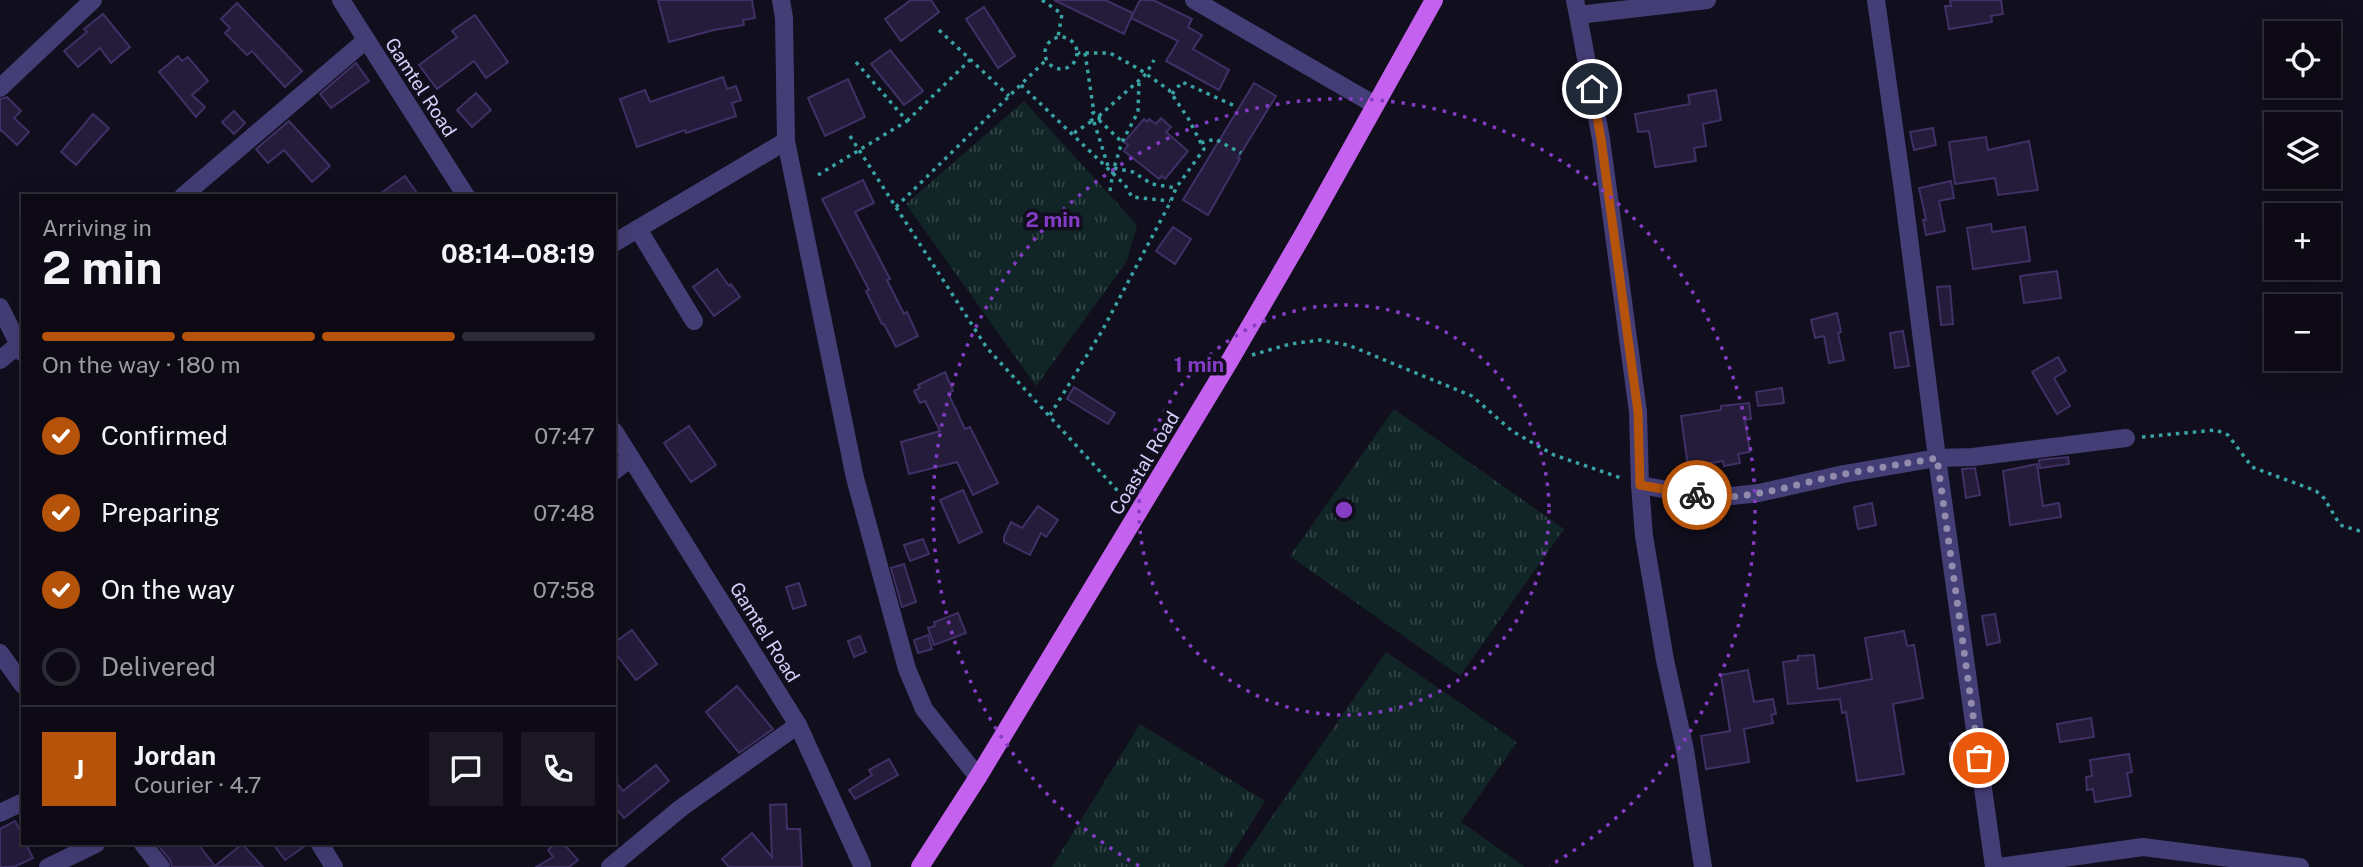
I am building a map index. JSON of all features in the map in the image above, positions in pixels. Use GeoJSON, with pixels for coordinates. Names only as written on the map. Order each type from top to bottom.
{"type":"FeatureCollection","features":[{"type":"Feature","properties":{"kind":"main road","name":"Coastal Road"},"geometry":{"type":"LineString","coordinates":[[919,867],[978,777],[1229,362],[1434,0]]}},
{"type":"Feature","properties":{"kind":"street"},"geometry":{"type":"LineString","coordinates":[[0,88],[93,0]]}},
{"type":"Feature","properties":{"kind":"street","name":"Gamtel Road"},"geometry":{"type":"LineString","coordinates":[[341,0],[465,194]]}},
{"type":"Feature","properties":{"kind":"street"},"geometry":{"type":"LineString","coordinates":[[781,0],[784,18],[786,141],[855,478],[907,669],[924,709],[978,777]]}},
{"type":"Feature","properties":{"kind":"street"},"geometry":{"type":"LineString","coordinates":[[1194,0],[1375,106]]}},
{"type":"Feature","properties":{"kind":"street"},"geometry":{"type":"LineString","coordinates":[[1703,867],[1685,750],[1665,660],[1644,536],[1636,399],[1601,139],[1577,7],[1707,0]]}},
{"type":"Feature","properties":{"kind":"street"},"geometry":{"type":"LineString","coordinates":[[1876,0],[1937,458],[1997,867],[2143,847],[2300,867]]}},
{"type":"Feature","properties":{"kind":"street"},"geometry":{"type":"LineString","coordinates":[[185,194],[366,40]]}},
{"type":"Feature","properties":{"kind":"street"},"geometry":{"type":"LineString","coordinates":[[616,242],[786,141]]}},
{"type":"Feature","properties":{"kind":"street"},"geometry":{"type":"LineString","coordinates":[[638,229],[694,321]]}},
{"type":"Feature","properties":{"kind":"street"},"geometry":{"type":"LineString","coordinates":[[0,307],[21,347],[0,360]]}},
{"type":"Feature","properties":{"kind":"street","name":"Gamtel Road"},"geometry":{"type":"LineString","coordinates":[[616,434],[799,725],[862,866]]}},
{"type":"Feature","properties":{"kind":"street"},"geometry":{"type":"LineString","coordinates":[[1640,485],[1713,498],[1759,493],[1844,474],[1937,458],[1973,457],[2126,438]]}},
{"type":"Feature","properties":{"kind":"street"},"geometry":{"type":"LineString","coordinates":[[616,469],[631,458]]}},
{"type":"Feature","properties":{"kind":"street"},"geometry":{"type":"LineString","coordinates":[[0,653],[21,682]]}},
{"type":"Feature","properties":{"kind":"street"},"geometry":{"type":"LineString","coordinates":[[610,867],[681,808],[799,725]]}},
{"type":"Feature","properties":{"kind":"street"},"geometry":{"type":"LineString","coordinates":[[0,813],[21,803]]}},
{"type":"Feature","properties":{"kind":"street"},"geometry":{"type":"LineString","coordinates":[[48,867],[94,845]]}},
{"type":"Feature","properties":{"kind":"street"},"geometry":{"type":"LineString","coordinates":[[144,845],[160,867]]}},
{"type":"Feature","properties":{"kind":"street"},"geometry":{"type":"LineString","coordinates":[[320,845],[328,864]]}},
{"type":"Feature","properties":{"kind":"path"},"geometry":{"type":"LineString","coordinates":[[1042,0],[1062,14],[1058,37]]}},
{"type":"Feature","properties":{"kind":"path"},"geometry":{"type":"LineString","coordinates":[[940,30],[1009,96]]}},
{"type":"Feature","properties":{"kind":"path"},"geometry":{"type":"LineString","coordinates":[[1058,37],[1065,37],[1072,40],[1078,53],[1072,66],[1065,69],[1051,66],[1045,53],[1046,46],[1058,37]]}},
{"type":"Feature","properties":{"kind":"path"},"geometry":{"type":"LineString","coordinates":[[1085,52],[1094,113],[1112,171]]}},
{"type":"Feature","properties":{"kind":"path"},"geometry":{"type":"LineString","coordinates":[[1050,415],[1102,331],[1171,201],[1175,188],[1204,149],[1169,90],[1110,53],[1078,53]]}},
{"type":"Feature","properties":{"kind":"path"},"geometry":{"type":"LineString","coordinates":[[818,175],[907,121],[971,60]]}},
{"type":"Feature","properties":{"kind":"path"},"geometry":{"type":"LineString","coordinates":[[896,207],[1046,60]]}},
{"type":"Feature","properties":{"kind":"path"},"geometry":{"type":"LineString","coordinates":[[1073,133],[1096,120],[1146,74],[1154,60]]}},
{"type":"Feature","properties":{"kind":"path"},"geometry":{"type":"LineString","coordinates":[[855,61],[907,121]]}},
{"type":"Feature","properties":{"kind":"path"},"geometry":{"type":"LineString","coordinates":[[1110,191],[1112,171],[1122,142],[1138,112],[1139,81]]}},
{"type":"Feature","properties":{"kind":"path"},"geometry":{"type":"LineString","coordinates":[[1172,94],[1182,82],[1235,106]]}},
{"type":"Feature","properties":{"kind":"path"},"geometry":{"type":"LineString","coordinates":[[1021,85],[1112,171],[1132,197],[1171,201]]}},
{"type":"Feature","properties":{"kind":"path"},"geometry":{"type":"LineString","coordinates":[[1094,113],[1091,117],[1122,142]]}},
{"type":"Feature","properties":{"kind":"path"},"geometry":{"type":"LineString","coordinates":[[850,136],[987,348],[1138,513]]}},
{"type":"Feature","properties":{"kind":"path"},"geometry":{"type":"LineString","coordinates":[[1201,143],[1216,139],[1241,153]]}},
{"type":"Feature","properties":{"kind":"path"},"geometry":{"type":"LineString","coordinates":[[1133,172],[1138,167]]}},
{"type":"Feature","properties":{"kind":"path"},"geometry":{"type":"LineString","coordinates":[[1112,171],[1133,172],[1152,184],[1175,188]]}},
{"type":"Feature","properties":{"kind":"path"},"geometry":{"type":"LineString","coordinates":[[1229,362],[1290,344],[1320,340],[1348,345],[1472,396],[1512,431],[1554,455],[1640,485]]}},
{"type":"Feature","properties":{"kind":"path"},"geometry":{"type":"LineString","coordinates":[[2126,438],[2216,430],[2228,435],[2252,467],[2316,491],[2325,498],[2340,525],[2363,532]]}},
{"type":"Feature","properties":{"kind":"green space"},"geometry":{"type":"Polygon","coordinates":[[[1024,101],[1137,225],[1127,261],[1036,386],[906,204],[1024,101]]]}},
{"type":"Feature","properties":{"kind":"green space"},"geometry":{"type":"Polygon","coordinates":[[[1394,409],[1564,529],[1460,676],[1290,556],[1394,409]]]}},
{"type":"Feature","properties":{"kind":"green space"},"geometry":{"type":"Polygon","coordinates":[[[1386,652],[1517,742],[1461,822],[1525,867],[1237,867],[1386,652]]]}},
{"type":"Feature","properties":{"kind":"green space"},"geometry":{"type":"Polygon","coordinates":[[[1140,724],[1265,801],[1224,867],[1052,867],[1140,724]]]}},
{"type":"Feature","properties":{"kind":"building"},"geometry":{"type":"Polygon","coordinates":[[[658,0],[752,0],[755,18],[743,20],[744,25],[669,42],[658,0]]]}},
{"type":"Feature","properties":{"kind":"building"},"geometry":{"type":"Polygon","coordinates":[[[911,0],[931,0],[939,12],[901,41],[885,19],[911,0]]]}},
{"type":"Feature","properties":{"kind":"building"},"geometry":{"type":"Polygon","coordinates":[[[1054,0],[1105,0],[1133,13],[1124,34],[1054,0]]]}},
{"type":"Feature","properties":{"kind":"building"},"geometry":{"type":"Polygon","coordinates":[[[1140,0],[1153,0],[1192,19],[1188,27],[1202,35],[1193,49],[1229,70],[1219,90],[1166,61],[1178,41],[1131,18],[1140,0]]]}},
{"type":"Feature","properties":{"kind":"building"},"geometry":{"type":"Polygon","coordinates":[[[1950,0],[2001,0],[2003,14],[1991,16],[1992,22],[1949,29],[1945,6],[1951,6],[1950,0]]]}},
{"type":"Feature","properties":{"kind":"building"},"geometry":{"type":"Polygon","coordinates":[[[237,3],[302,71],[285,87],[252,51],[247,55],[225,33],[230,28],[221,19],[237,3]]]}},
{"type":"Feature","properties":{"kind":"building"},"geometry":{"type":"Polygon","coordinates":[[[984,7],[1015,56],[998,68],[966,19],[984,7]]]}},
{"type":"Feature","properties":{"kind":"building"},"geometry":{"type":"Polygon","coordinates":[[[103,14],[130,47],[111,63],[100,48],[78,67],[64,51],[87,32],[84,29],[103,14]]]}},
{"type":"Feature","properties":{"kind":"building"},"geometry":{"type":"Polygon","coordinates":[[[475,15],[508,62],[486,78],[474,61],[437,89],[419,65],[457,37],[452,31],[475,15]]]}},
{"type":"Feature","properties":{"kind":"building"},"geometry":{"type":"Polygon","coordinates":[[[890,50],[923,91],[904,105],[871,64],[890,50]]]}},
{"type":"Feature","properties":{"kind":"building"},"geometry":{"type":"Polygon","coordinates":[[[178,56],[182,61],[188,57],[208,81],[192,95],[205,107],[196,117],[159,72],[178,56]]]}},
{"type":"Feature","properties":{"kind":"building"},"geometry":{"type":"Polygon","coordinates":[[[356,63],[369,81],[331,108],[320,94],[356,63]]]}},
{"type":"Feature","properties":{"kind":"building"},"geometry":{"type":"Polygon","coordinates":[[[723,77],[727,89],[736,86],[741,100],[732,103],[736,116],[637,147],[620,99],[645,90],[650,102],[723,77]]]}},
{"type":"Feature","properties":{"kind":"building"},"geometry":{"type":"Polygon","coordinates":[[[848,79],[865,117],[825,136],[808,98],[848,79]]]}},
{"type":"Feature","properties":{"kind":"building"},"geometry":{"type":"Polygon","coordinates":[[[1254,83],[1276,96],[1238,158],[1240,159],[1208,215],[1183,200],[1254,83]]]}},
{"type":"Feature","properties":{"kind":"building"},"geometry":{"type":"Polygon","coordinates":[[[1716,90],[1721,120],[1703,124],[1706,146],[1694,148],[1696,161],[1655,167],[1649,131],[1638,132],[1635,114],[1690,104],[1688,95],[1716,90]]]}},
{"type":"Feature","properties":{"kind":"building"},"geometry":{"type":"Polygon","coordinates":[[[476,93],[491,110],[472,127],[457,110],[476,93]]]}},
{"type":"Feature","properties":{"kind":"building"},"geometry":{"type":"Polygon","coordinates":[[[7,97],[21,111],[14,118],[29,132],[17,145],[0,131],[0,99],[7,97]]]}},
{"type":"Feature","properties":{"kind":"building"},"geometry":{"type":"Polygon","coordinates":[[[234,111],[245,123],[234,134],[222,122],[234,111]]]}},
{"type":"Feature","properties":{"kind":"building"},"geometry":{"type":"Polygon","coordinates":[[[93,114],[109,128],[76,165],[61,152],[93,114]]]}},
{"type":"Feature","properties":{"kind":"building"},"geometry":{"type":"Polygon","coordinates":[[[1161,118],[1171,127],[1166,132],[1188,151],[1165,179],[1162,176],[1159,179],[1124,151],[1128,145],[1124,142],[1144,119],[1156,124],[1161,118]]]}},
{"type":"Feature","properties":{"kind":"building"},"geometry":{"type":"Polygon","coordinates":[[[289,121],[330,166],[312,182],[284,150],[268,163],[256,149],[289,121]]]}},
{"type":"Feature","properties":{"kind":"building"},"geometry":{"type":"Polygon","coordinates":[[[1933,128],[1936,145],[1914,150],[1910,132],[1933,128]]]}},
{"type":"Feature","properties":{"kind":"building"},"geometry":{"type":"Polygon","coordinates":[[[1986,137],[1988,150],[2029,141],[2038,190],[1998,195],[1995,178],[1955,184],[1949,142],[1986,137]]]}},
{"type":"Feature","properties":{"kind":"building"},"geometry":{"type":"Polygon","coordinates":[[[405,176],[418,194],[380,194],[405,176]]]}},
{"type":"Feature","properties":{"kind":"building"},"geometry":{"type":"Polygon","coordinates":[[[863,180],[874,203],[855,212],[890,279],[887,280],[904,314],[907,312],[918,336],[896,347],[882,324],[866,291],[869,290],[822,199],[863,180]]]}},
{"type":"Feature","properties":{"kind":"building"},"geometry":{"type":"Polygon","coordinates":[[[1951,181],[1954,198],[1939,201],[1945,231],[1926,235],[1923,220],[1926,220],[1919,188],[1951,181]]]}},
{"type":"Feature","properties":{"kind":"building"},"geometry":{"type":"Polygon","coordinates":[[[1991,224],[1992,232],[2025,227],[2030,261],[1973,269],[1967,228],[1991,224]]]}},
{"type":"Feature","properties":{"kind":"building"},"geometry":{"type":"Polygon","coordinates":[[[1173,227],[1191,239],[1175,264],[1156,251],[1173,227]]]}},
{"type":"Feature","properties":{"kind":"building"},"geometry":{"type":"Polygon","coordinates":[[[717,269],[740,297],[714,316],[693,287],[717,269]]]}},
{"type":"Feature","properties":{"kind":"building"},"geometry":{"type":"Polygon","coordinates":[[[2057,271],[2061,298],[2024,303],[2020,276],[2057,271]]]}},
{"type":"Feature","properties":{"kind":"building"},"geometry":{"type":"Polygon","coordinates":[[[1950,286],[1953,324],[1941,325],[1937,287],[1950,286]]]}},
{"type":"Feature","properties":{"kind":"building"},"geometry":{"type":"Polygon","coordinates":[[[1837,313],[1844,360],[1829,363],[1824,336],[1815,338],[1811,320],[1837,313]]]}},
{"type":"Feature","properties":{"kind":"building"},"geometry":{"type":"Polygon","coordinates":[[[1903,331],[1909,366],[1895,368],[1890,333],[1903,331]]]}},
{"type":"Feature","properties":{"kind":"building"},"geometry":{"type":"Polygon","coordinates":[[[2058,357],[2066,371],[2054,378],[2070,406],[2057,414],[2032,372],[2058,357]]]}},
{"type":"Feature","properties":{"kind":"building"},"geometry":{"type":"Polygon","coordinates":[[[945,372],[953,391],[948,393],[965,429],[970,427],[998,483],[973,495],[957,462],[909,474],[901,442],[940,431],[925,401],[920,403],[914,391],[920,388],[918,385],[945,372]]]}},
{"type":"Feature","properties":{"kind":"building"},"geometry":{"type":"Polygon","coordinates":[[[1074,387],[1115,413],[1108,424],[1067,399],[1074,387]]]}},
{"type":"Feature","properties":{"kind":"building"},"geometry":{"type":"Polygon","coordinates":[[[1782,388],[1784,403],[1758,406],[1756,392],[1782,388]]]}},
{"type":"Feature","properties":{"kind":"building"},"geometry":{"type":"Polygon","coordinates":[[[1749,403],[1751,419],[1745,420],[1750,452],[1738,454],[1740,463],[1724,466],[1723,461],[1688,467],[1681,416],[1721,410],[1721,406],[1749,403]]]}},
{"type":"Feature","properties":{"kind":"building"},"geometry":{"type":"Polygon","coordinates":[[[689,426],[716,465],[691,482],[664,443],[689,426]]]}},
{"type":"Feature","properties":{"kind":"building"},"geometry":{"type":"Polygon","coordinates":[[[2068,457],[2069,464],[2040,468],[2039,460],[2068,457]]]}},
{"type":"Feature","properties":{"kind":"building"},"geometry":{"type":"Polygon","coordinates":[[[2037,464],[2043,506],[2059,503],[2061,517],[2010,525],[2003,471],[2037,464]]]}},
{"type":"Feature","properties":{"kind":"building"},"geometry":{"type":"Polygon","coordinates":[[[1975,468],[1980,495],[1966,498],[1962,469],[1975,468]]]}},
{"type":"Feature","properties":{"kind":"building"},"geometry":{"type":"Polygon","coordinates":[[[963,490],[982,532],[959,543],[940,500],[963,490]]]}},
{"type":"Feature","properties":{"kind":"building"},"geometry":{"type":"Polygon","coordinates":[[[1872,503],[1876,525],[1858,529],[1854,507],[1872,503]]]}},
{"type":"Feature","properties":{"kind":"building"},"geometry":{"type":"Polygon","coordinates":[[[1038,506],[1058,520],[1046,537],[1041,533],[1030,555],[1004,542],[1004,537],[1011,522],[1022,528],[1038,506]]]}},
{"type":"Feature","properties":{"kind":"building"},"geometry":{"type":"Polygon","coordinates":[[[923,539],[929,554],[910,561],[904,545],[923,539]]]}},
{"type":"Feature","properties":{"kind":"building"},"geometry":{"type":"Polygon","coordinates":[[[904,564],[916,602],[902,607],[891,568],[904,564]]]}},
{"type":"Feature","properties":{"kind":"building"},"geometry":{"type":"Polygon","coordinates":[[[799,583],[806,605],[793,609],[786,587],[799,583]]]}},
{"type":"Feature","properties":{"kind":"building"},"geometry":{"type":"Polygon","coordinates":[[[958,613],[966,633],[934,645],[928,628],[935,626],[934,622],[958,613]]]}},
{"type":"Feature","properties":{"kind":"building"},"geometry":{"type":"Polygon","coordinates":[[[1995,614],[2000,642],[1987,645],[1982,616],[1995,614]]]}},
{"type":"Feature","properties":{"kind":"building"},"geometry":{"type":"Polygon","coordinates":[[[632,630],[657,664],[636,680],[616,654],[616,642],[632,630]]]}},
{"type":"Feature","properties":{"kind":"building"},"geometry":{"type":"Polygon","coordinates":[[[1904,631],[1907,646],[1914,645],[1923,698],[1893,704],[1904,774],[1857,781],[1846,712],[1842,713],[1840,699],[1788,704],[1783,662],[1798,660],[1798,656],[1814,655],[1818,689],[1872,679],[1865,638],[1904,631]]]}},
{"type":"Feature","properties":{"kind":"building"},"geometry":{"type":"Polygon","coordinates":[[[928,635],[932,649],[918,653],[914,640],[928,635]]]}},
{"type":"Feature","properties":{"kind":"building"},"geometry":{"type":"Polygon","coordinates":[[[860,636],[866,652],[854,657],[848,641],[860,636]]]}},
{"type":"Feature","properties":{"kind":"building"},"geometry":{"type":"Polygon","coordinates":[[[1748,670],[1754,702],[1773,699],[1776,714],[1771,715],[1773,723],[1744,729],[1749,762],[1706,769],[1701,736],[1730,731],[1721,675],[1748,670]]]}},
{"type":"Feature","properties":{"kind":"building"},"geometry":{"type":"Polygon","coordinates":[[[737,686],[773,729],[739,753],[706,712],[737,686]]]}},
{"type":"Feature","properties":{"kind":"building"},"geometry":{"type":"Polygon","coordinates":[[[2091,718],[2094,737],[2060,742],[2057,724],[2091,718]]]}},
{"type":"Feature","properties":{"kind":"building"},"geometry":{"type":"Polygon","coordinates":[[[1965,741],[1969,772],[1954,774],[1950,743],[1965,741]]]}},
{"type":"Feature","properties":{"kind":"building"},"geometry":{"type":"Polygon","coordinates":[[[2129,754],[2132,772],[2127,773],[2131,796],[2095,802],[2093,789],[2087,790],[2086,777],[2092,776],[2090,760],[2129,754]]]}},
{"type":"Feature","properties":{"kind":"building"},"geometry":{"type":"Polygon","coordinates":[[[889,759],[898,775],[855,799],[849,790],[872,775],[869,770],[889,759]]]}},
{"type":"Feature","properties":{"kind":"building"},"geometry":{"type":"Polygon","coordinates":[[[656,765],[669,781],[624,818],[616,808],[616,782],[623,791],[656,765]]]}},
{"type":"Feature","properties":{"kind":"building"},"geometry":{"type":"Polygon","coordinates":[[[786,804],[787,829],[800,829],[802,867],[729,867],[722,859],[752,833],[772,857],[770,805],[786,804]]]}},
{"type":"Feature","properties":{"kind":"building"},"geometry":{"type":"Polygon","coordinates":[[[15,821],[21,832],[21,845],[26,845],[33,858],[14,867],[0,867],[0,829],[15,821]]]}},
{"type":"Feature","properties":{"kind":"building"},"geometry":{"type":"Polygon","coordinates":[[[158,845],[199,845],[215,866],[243,845],[263,867],[172,867],[170,860],[158,845]]]}},
{"type":"Feature","properties":{"kind":"building"},"geometry":{"type":"Polygon","coordinates":[[[274,845],[307,845],[285,860],[274,845]]]}},
{"type":"Feature","properties":{"kind":"building"},"geometry":{"type":"Polygon","coordinates":[[[554,845],[565,845],[578,860],[569,867],[536,867],[553,857],[548,850],[554,845]]]}},
{"type":"Feature","properties":{"kind":"way so far"},"geometry":{"type":"LineString","coordinates":[[1697,495],[1713,498],[1759,493],[1844,474],[1937,458],[1979,758]]}},
{"type":"Feature","properties":{"kind":"route"},"geometry":{"type":"LineString","coordinates":[[1592,89],[1638,412],[1640,485],[1697,495]]}}]}
